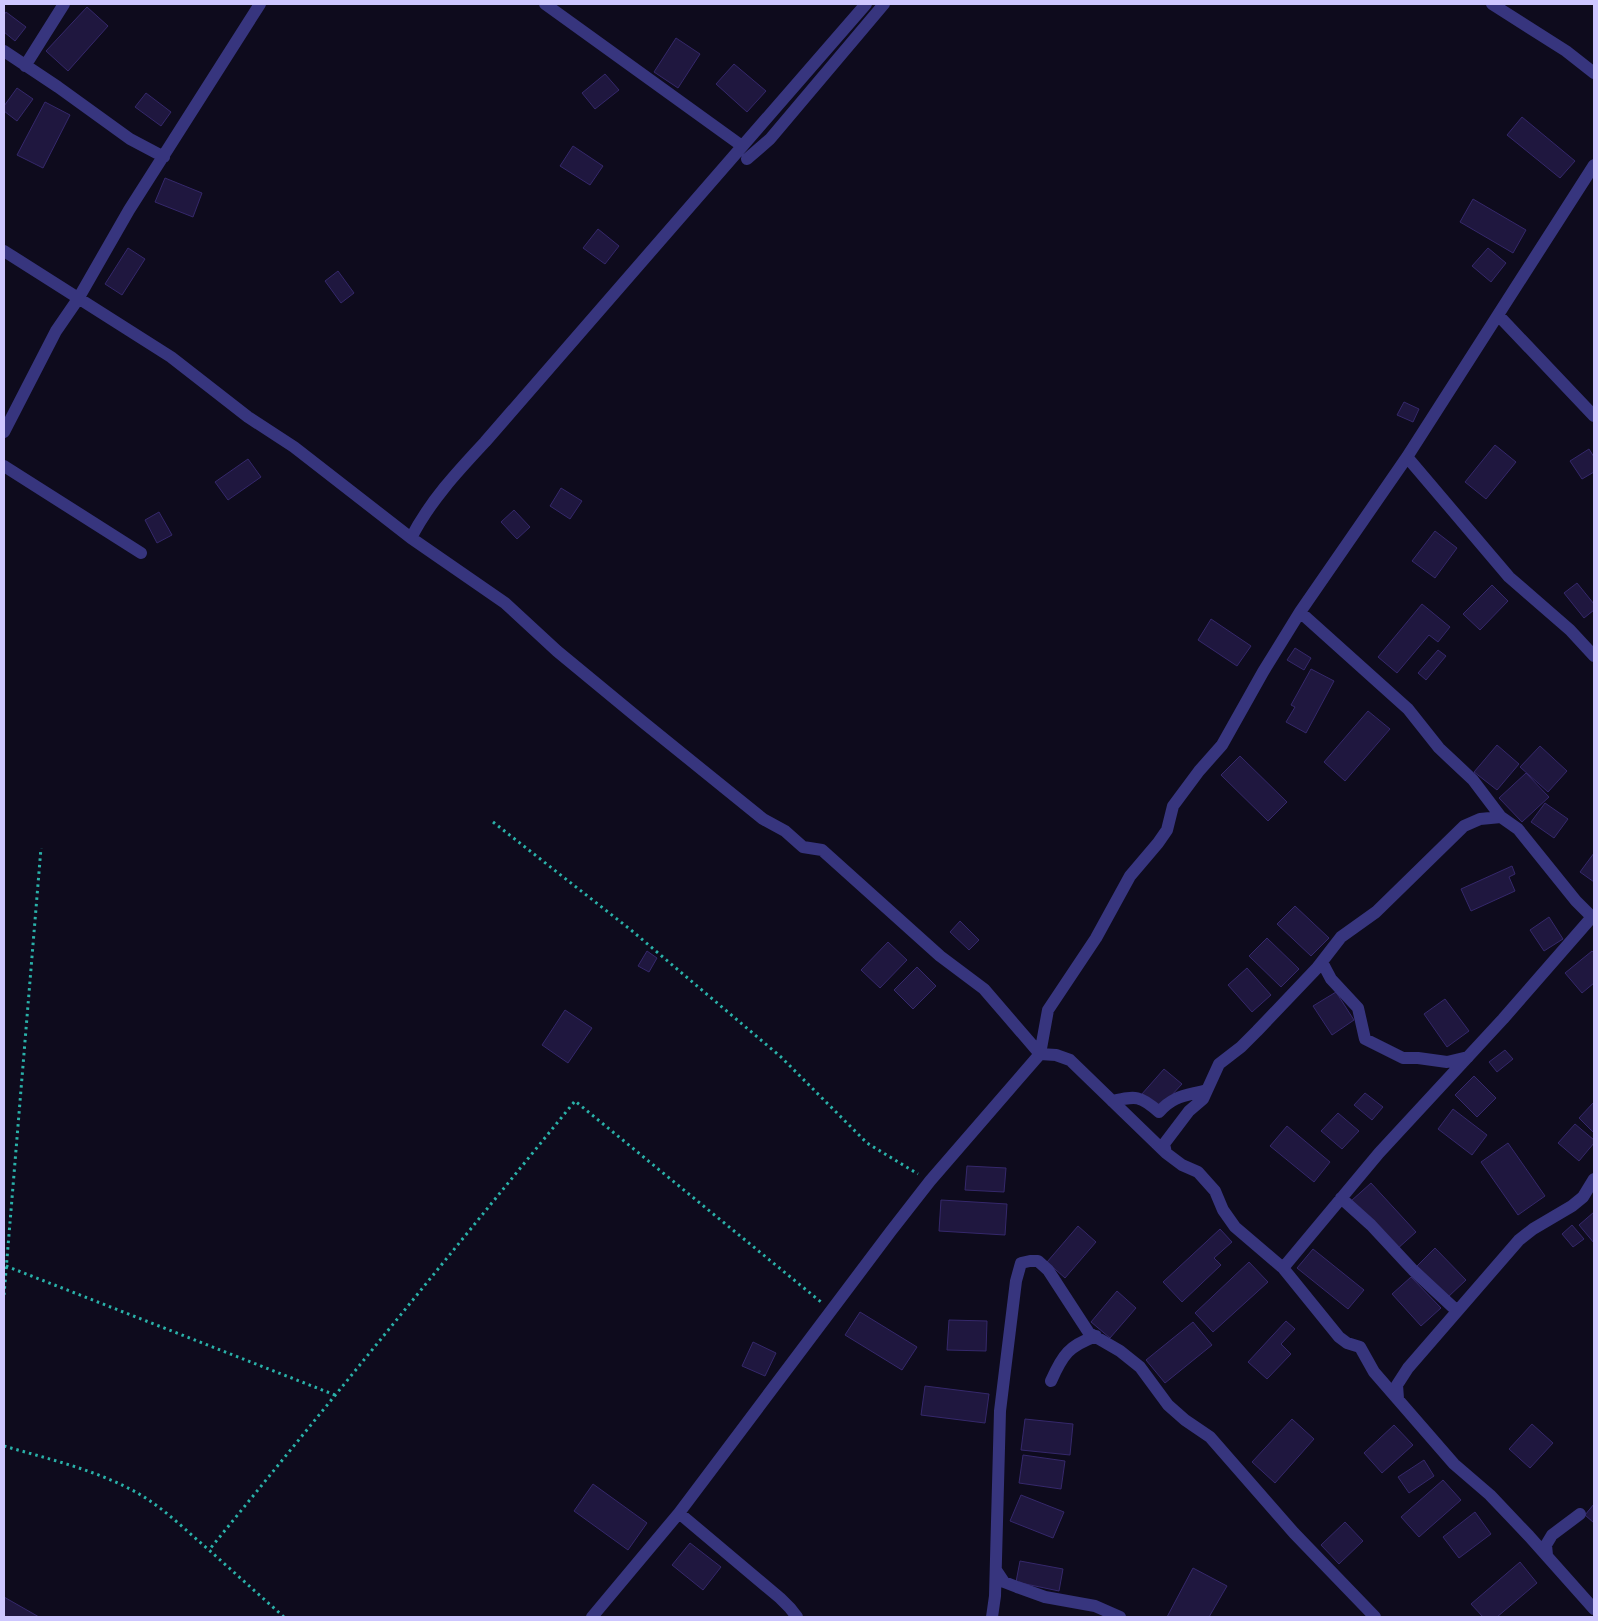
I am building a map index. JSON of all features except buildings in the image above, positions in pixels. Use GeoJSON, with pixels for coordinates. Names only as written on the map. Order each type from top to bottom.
{"type":"FeatureCollection","features":[{"type":"Feature","properties":{"kind":"street"},"geometry":{"type":"LineString","coordinates":[[25,66],[64,4]]}},
{"type":"Feature","properties":{"kind":"street"},"geometry":{"type":"LineString","coordinates":[[4,432],[56,331],[78,299],[129,210],[260,4]]}},
{"type":"Feature","properties":{"kind":"street"},"geometry":{"type":"LineString","coordinates":[[545,4],[742,146]]}},
{"type":"Feature","properties":{"kind":"street"},"geometry":{"type":"LineString","coordinates":[[412,538],[418,525],[449,480],[485,442],[866,4]]}},
{"type":"Feature","properties":{"kind":"street"},"geometry":{"type":"LineString","coordinates":[[747,159],[770,139],[884,4]]}},
{"type":"Feature","properties":{"kind":"street"},"geometry":{"type":"LineString","coordinates":[[1492,4],[1566,50],[1594,73]]}},
{"type":"Feature","properties":{"kind":"street"},"geometry":{"type":"LineString","coordinates":[[1503,4],[1594,62]]}},
{"type":"Feature","properties":{"kind":"street"},"geometry":{"type":"LineString","coordinates":[[4,51],[130,138],[164,157]]}},
{"type":"Feature","properties":{"kind":"street"},"geometry":{"type":"LineString","coordinates":[[592,1617],[679,1512],[930,1181],[1040,1054],[1048,1010],[1096,938],[1130,876],[1167,830],[1173,806],[1198,771],[1222,745],[1263,672],[1300,612],[1407,457],[1594,165]]}},
{"type":"Feature","properties":{"kind":"street"},"geometry":{"type":"LineString","coordinates":[[4,251],[171,357],[248,416],[294,447],[412,538],[505,603],[557,651],[764,819],[804,847],[822,850],[940,956],[984,989],[1040,1054],[1056,1055],[1070,1060],[1166,1153],[1182,1165],[1198,1172],[1215,1191],[1223,1210],[1235,1227],[1283,1268],[1339,1337],[1347,1343],[1360,1347],[1374,1372],[1454,1464],[1490,1495],[1547,1555],[1594,1609]]}},
{"type":"Feature","properties":{"kind":"street"},"geometry":{"type":"LineString","coordinates":[[1499,316],[1594,416]]}},
{"type":"Feature","properties":{"kind":"street"},"geometry":{"type":"LineString","coordinates":[[1407,457],[1509,577],[1570,630],[1594,656]]}},
{"type":"Feature","properties":{"kind":"street"},"geometry":{"type":"LineString","coordinates":[[4,466],[141,553]]}},
{"type":"Feature","properties":{"kind":"street"},"geometry":{"type":"LineString","coordinates":[[1283,1268],[1379,1153],[1593,918],[1576,901],[1518,829],[1502,817],[1473,780],[1439,748],[1408,709],[1300,612]]}},
{"type":"Feature","properties":{"kind":"street"},"geometry":{"type":"LineString","coordinates":[[1166,1153],[1164,1144],[1189,1111],[1203,1099],[1219,1064],[1241,1047],[1322,962],[1341,938],[1376,912],[1464,826],[1480,819],[1502,817]]}},
{"type":"Feature","properties":{"kind":"street"},"geometry":{"type":"LineString","coordinates":[[1322,962],[1331,979],[1358,1008],[1365,1039],[1403,1058],[1447,1062],[1468,1057]]}},
{"type":"Feature","properties":{"kind":"street"},"geometry":{"type":"LineString","coordinates":[[1112,1101],[1135,1097],[1147,1101],[1159,1112],[1173,1099],[1207,1090]]}},
{"type":"Feature","properties":{"kind":"street"},"geometry":{"type":"LineString","coordinates":[[1398,1399],[1397,1385],[1408,1368],[1519,1240],[1550,1218],[1572,1206],[1584,1197],[1593,1185]]}},
{"type":"Feature","properties":{"kind":"street"},"geometry":{"type":"LineString","coordinates":[[1341,1198],[1413,1270],[1457,1310]]}},
{"type":"Feature","properties":{"kind":"street"},"geometry":{"type":"LineString","coordinates":[[992,1617],[995,1596],[1000,1411],[1016,1281],[1021,1263],[1038,1261],[1059,1287],[1089,1333],[1140,1367],[1168,1405],[1184,1420],[1210,1436],[1294,1533],[1375,1617]]}},
{"type":"Feature","properties":{"kind":"street"},"geometry":{"type":"LineString","coordinates":[[1051,1381],[1059,1364],[1070,1349],[1096,1336]]}},
{"type":"Feature","properties":{"kind":"street"},"geometry":{"type":"LineString","coordinates":[[679,1512],[780,1598],[797,1617]]}},
{"type":"Feature","properties":{"kind":"street"},"geometry":{"type":"LineString","coordinates":[[1547,1555],[1546,1544],[1552,1535],[1580,1514]]}},
{"type":"Feature","properties":{"kind":"street"},"geometry":{"type":"LineString","coordinates":[[996,1570],[1004,1582],[1017,1587],[1045,1597],[1095,1606],[1120,1617]]}},
{"type":"Feature","properties":{"kind":"path"},"geometry":{"type":"LineString","coordinates":[[493,822],[631,930],[781,1057],[867,1143],[930,1181]]}},
{"type":"Feature","properties":{"kind":"path"},"geometry":{"type":"LineString","coordinates":[[4,1295],[42,848]]}},
{"type":"Feature","properties":{"kind":"path"},"geometry":{"type":"LineString","coordinates":[[209,1550],[575,1101],[831,1310]]}},
{"type":"Feature","properties":{"kind":"path"},"geometry":{"type":"LineString","coordinates":[[6,1266],[335,1395]]}},
{"type":"Feature","properties":{"kind":"path"},"geometry":{"type":"LineString","coordinates":[[4,1446],[84,1470],[130,1489],[158,1507],[284,1617]]}}]}
